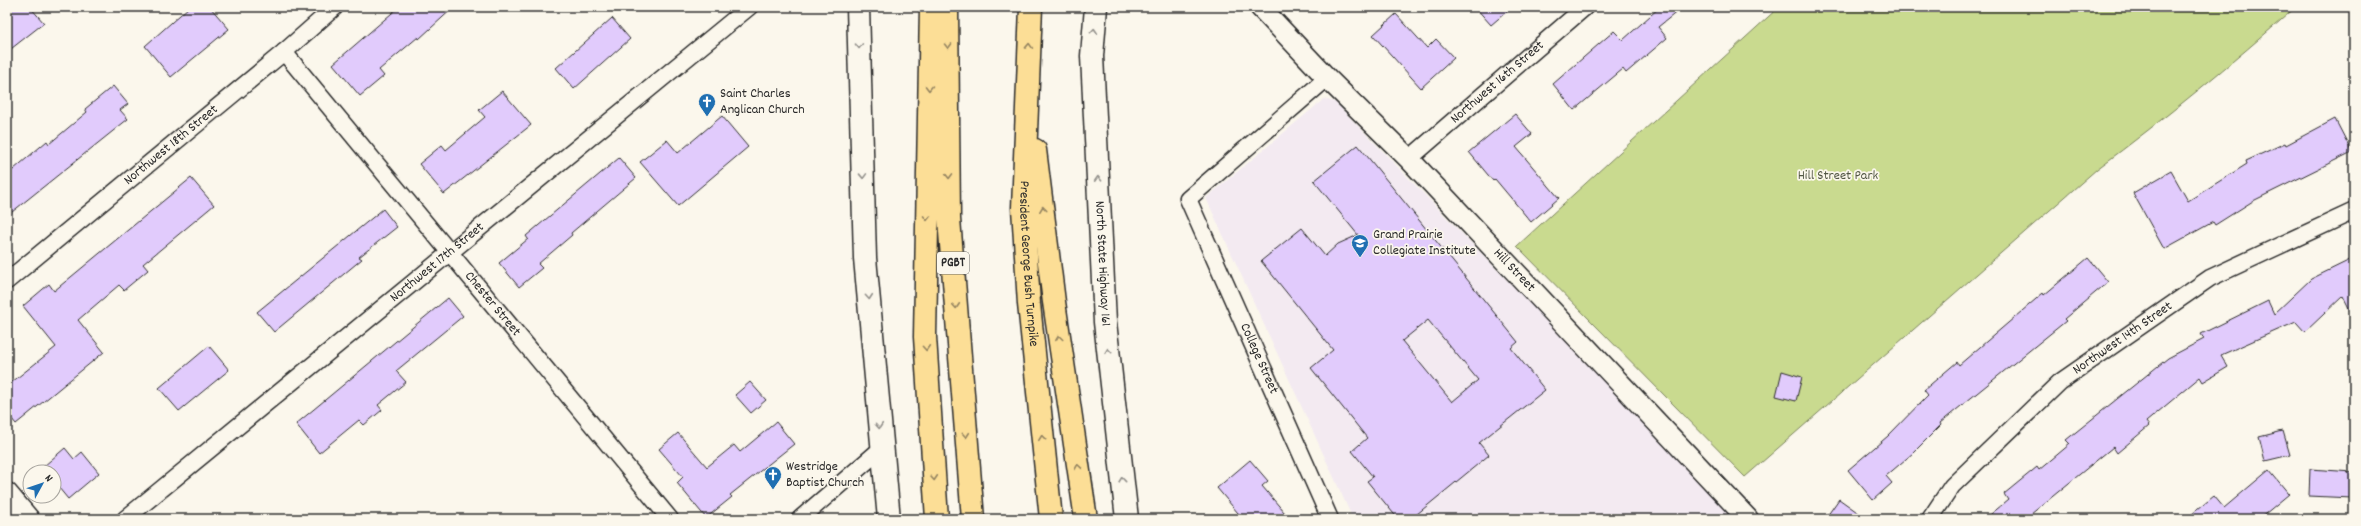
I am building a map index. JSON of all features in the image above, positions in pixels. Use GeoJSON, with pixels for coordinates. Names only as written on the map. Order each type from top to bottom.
{"type":"FeatureCollection","features":[{"type":"Feature","properties":{"kind":"highway"},"geometry":{"type":"LineString","coordinates":[[930,7],[925,337],[937,519]]}},
{"type":"Feature","properties":{"kind":"highway","name":"PGBT"},"geometry":{"type":"LineString","coordinates":[[947,7],[949,219],[973,519]]}},
{"type":"Feature","properties":{"kind":"highway","name":"President George Bush Turnpike"},"geometry":{"type":"LineString","coordinates":[[1031,7],[1022,208],[1028,304],[1051,519]]}},
{"type":"Feature","properties":{"kind":"highway"},"geometry":{"type":"LineString","coordinates":[[1027,85],[1054,302],[1086,519]]}},
{"type":"Feature","properties":{"kind":"main road"},"geometry":{"type":"LineString","coordinates":[[858,7],[865,258],[881,449],[889,519]]}},
{"type":"Feature","properties":{"kind":"main road","name":"North State Highway 161"},"geometry":{"type":"LineString","coordinates":[[1096,7],[1092,56],[1105,322],[1127,519]]}},
{"type":"Feature","properties":{"kind":"street","name":"Northwest 18th Street"},"geometry":{"type":"LineString","coordinates":[[7,281],[284,52],[334,7]]}},
{"type":"Feature","properties":{"kind":"street","name":"Northwest 17th Street"},"geometry":{"type":"LineString","coordinates":[[125,519],[749,7]]}},
{"type":"Feature","properties":{"kind":"street","name":"Hill Street"},"geometry":{"type":"LineString","coordinates":[[1260,7],[1327,78],[1409,159],[1748,519]]}},
{"type":"Feature","properties":{"kind":"street","name":"Northwest 16th Street"},"geometry":{"type":"LineString","coordinates":[[1409,159],[1585,7]]}},
{"type":"Feature","properties":{"kind":"street","name":"Chester Street"},"geometry":{"type":"LineString","coordinates":[[284,52],[670,519]]}},
{"type":"Feature","properties":{"kind":"street","name":"College Street"},"geometry":{"type":"LineString","coordinates":[[1327,78],[1188,199],[1330,519]]}},
{"type":"Feature","properties":{"kind":"street","name":"Northwest 14th Street"},"geometry":{"type":"LineString","coordinates":[[1930,519],[1952,486],[2060,382],[2210,278],[2354,210]]}},
{"type":"Feature","properties":{"kind":"street"},"geometry":{"type":"LineString","coordinates":[[800,519],[881,449]]}},
{"type":"Feature","properties":{"kind":"street"},"geometry":{"type":"LineString","coordinates":[[7,493],[29,519]]}},
{"type":"Feature","properties":{"kind":"shaded area","name":"Grand Prairie Collegiate Institute"},"geometry":{"type":"Polygon","coordinates":[[[1324,99],[1335,102],[1714,494],[1734,519],[1353,519],[1206,198],[1324,99]]]}},
{"type":"Feature","properties":{"kind":"green space","name":"Hill Street Park"},"geometry":{"type":"Polygon","coordinates":[[[1779,7],[2296,7],[2198,90],[2097,169],[1745,477],[1517,246],[1779,7]]]}},
{"type":"Feature","properties":{"kind":"building"},"geometry":{"type":"Polygon","coordinates":[[[7,7],[30,7],[44,23],[7,52],[7,7]]]}},
{"type":"Feature","properties":{"kind":"building"},"geometry":{"type":"Polygon","coordinates":[[[189,7],[210,7],[229,29],[171,77],[145,46],[189,7]]]}},
{"type":"Feature","properties":{"kind":"building"},"geometry":{"type":"Polygon","coordinates":[[[399,7],[454,7],[419,39],[418,37],[379,70],[384,76],[360,96],[333,64],[399,7]]]}},
{"type":"Feature","properties":{"kind":"building"},"geometry":{"type":"Polygon","coordinates":[[[1475,7],[1512,7],[1491,25],[1475,7]]]}},
{"type":"Feature","properties":{"kind":"building"},"geometry":{"type":"Polygon","coordinates":[[[1660,7],[1683,7],[1658,27],[1667,38],[1626,73],[1623,69],[1574,110],[1553,84],[1614,31],[1623,40],[1660,7]]]}},
{"type":"Feature","properties":{"kind":"building"},"geometry":{"type":"Polygon","coordinates":[[[1396,14],[1427,48],[1436,39],[1454,58],[1421,88],[1373,35],[1396,14]]]}},
{"type":"Feature","properties":{"kind":"building"},"geometry":{"type":"Polygon","coordinates":[[[612,18],[630,39],[574,89],[556,68],[612,18]]]}},
{"type":"Feature","properties":{"kind":"building"},"geometry":{"type":"Polygon","coordinates":[[[113,86],[128,104],[120,110],[128,119],[7,216],[7,175],[47,141],[49,144],[87,112],[85,109],[113,86]]]}},
{"type":"Feature","properties":{"kind":"building"},"geometry":{"type":"Polygon","coordinates":[[[502,91],[531,125],[444,194],[419,164],[442,145],[446,150],[485,117],[479,110],[502,91]]]}},
{"type":"Feature","properties":{"kind":"building"},"geometry":{"type":"Polygon","coordinates":[[[1515,114],[1532,134],[1516,147],[1559,198],[1531,222],[1495,179],[1493,181],[1469,152],[1515,114]]]}},
{"type":"Feature","properties":{"kind":"building"},"geometry":{"type":"Polygon","coordinates":[[[722,116],[748,147],[678,206],[640,162],[667,140],[678,153],[722,116]]]}},
{"type":"Feature","properties":{"kind":"building"},"geometry":{"type":"Polygon","coordinates":[[[2335,119],[2352,152],[2253,201],[2215,225],[2213,222],[2164,249],[2133,193],[2171,171],[2188,201],[2247,164],[2246,161],[2285,143],[2286,145],[2335,119]]]}},
{"type":"Feature","properties":{"kind":"building"},"geometry":{"type":"Polygon","coordinates":[[[1358,145],[1518,342],[1511,348],[1545,390],[1479,443],[1489,455],[1411,519],[1398,519],[1367,481],[1373,477],[1352,451],[1367,438],[1311,368],[1333,350],[1261,261],[1302,228],[1325,256],[1338,244],[1358,235],[1314,181],[1358,145]],[[1428,320],[1402,341],[1452,402],[1478,380],[1428,320]]]}},
{"type":"Feature","properties":{"kind":"building"},"geometry":{"type":"Polygon","coordinates":[[[619,158],[636,178],[571,233],[572,235],[538,264],[542,268],[519,287],[499,263],[528,239],[526,236],[619,158]]]}},
{"type":"Feature","properties":{"kind":"building"},"geometry":{"type":"Polygon","coordinates":[[[191,178],[214,205],[143,264],[148,270],[124,290],[119,285],[78,320],[104,352],[16,424],[7,413],[7,386],[56,347],[23,306],[49,284],[54,291],[191,178]]]}},
{"type":"Feature","properties":{"kind":"building"},"geometry":{"type":"Polygon","coordinates":[[[383,209],[397,227],[359,257],[362,259],[274,332],[257,312],[383,209]]]}},
{"type":"Feature","properties":{"kind":"building"},"geometry":{"type":"Polygon","coordinates":[[[2088,258],[2108,282],[2064,319],[2066,321],[1940,423],[1941,425],[1913,453],[1886,476],[1892,483],[1873,500],[1848,470],[1888,436],[1928,395],[1924,390],[1957,362],[1959,365],[2043,293],[2044,295],[2088,258]]]}},
{"type":"Feature","properties":{"kind":"building"},"geometry":{"type":"Polygon","coordinates":[[[2354,258],[2354,318],[2343,296],[2305,332],[2296,322],[2221,355],[2228,367],[2203,382],[2200,377],[2146,422],[2149,426],[2117,453],[2113,447],[2025,519],[1985,519],[2008,500],[2004,494],[2037,467],[2039,470],[2070,444],[2066,440],[2168,358],[2204,339],[2201,334],[2268,301],[2274,314],[2311,279],[2354,258]]]}},
{"type":"Feature","properties":{"kind":"building"},"geometry":{"type":"Polygon","coordinates":[[[448,298],[463,316],[396,371],[406,382],[378,405],[382,410],[364,425],[359,420],[319,453],[296,424],[448,298]]]}},
{"type":"Feature","properties":{"kind":"building"},"geometry":{"type":"Polygon","coordinates":[[[209,346],[229,370],[179,411],[159,388],[209,346]]]}},
{"type":"Feature","properties":{"kind":"building"},"geometry":{"type":"Polygon","coordinates":[[[1782,371],[1802,377],[1796,401],[1776,396],[1782,371]]]}},
{"type":"Feature","properties":{"kind":"building"},"geometry":{"type":"Polygon","coordinates":[[[750,382],[766,400],[751,413],[735,395],[750,382]]]}},
{"type":"Feature","properties":{"kind":"building"},"geometry":{"type":"Polygon","coordinates":[[[776,422],[794,444],[730,495],[732,497],[706,518],[677,483],[683,477],[659,449],[678,433],[707,467],[734,445],[740,452],[776,422]]]}},
{"type":"Feature","properties":{"kind":"building"},"geometry":{"type":"Polygon","coordinates":[[[2283,431],[2290,455],[2265,461],[2259,437],[2283,431]]]}},
{"type":"Feature","properties":{"kind":"building"},"geometry":{"type":"Polygon","coordinates":[[[65,448],[74,459],[82,452],[99,473],[68,499],[62,492],[62,464],[46,464],[65,448]]]}},
{"type":"Feature","properties":{"kind":"building"},"geometry":{"type":"Polygon","coordinates":[[[1250,460],[1268,481],[1262,486],[1290,519],[1243,519],[1217,488],[1250,460]]]}},
{"type":"Feature","properties":{"kind":"building"},"geometry":{"type":"Polygon","coordinates":[[[2310,469],[2353,472],[2352,498],[2309,496],[2310,469]]]}},
{"type":"Feature","properties":{"kind":"building"},"geometry":{"type":"Polygon","coordinates":[[[2269,470],[2289,494],[2259,519],[2186,519],[2214,496],[2224,508],[2269,470]]]}},
{"type":"Feature","properties":{"kind":"building"},"geometry":{"type":"Polygon","coordinates":[[[1839,499],[1867,519],[1825,519],[1839,499]]]}},
{"type":"Feature","properties":{"kind":"place","name":"Saint Charles Anglican Church"},"geometry":{"type":"Point","coordinates":[707,117]}},
{"type":"Feature","properties":{"kind":"place","name":"Grand Prairie Collegiate Institute"},"geometry":{"type":"Point","coordinates":[1360,258]}},
{"type":"Feature","properties":{"kind":"place","name":"Westridge Baptist Church"},"geometry":{"type":"Point","coordinates":[773,490]}}]}
